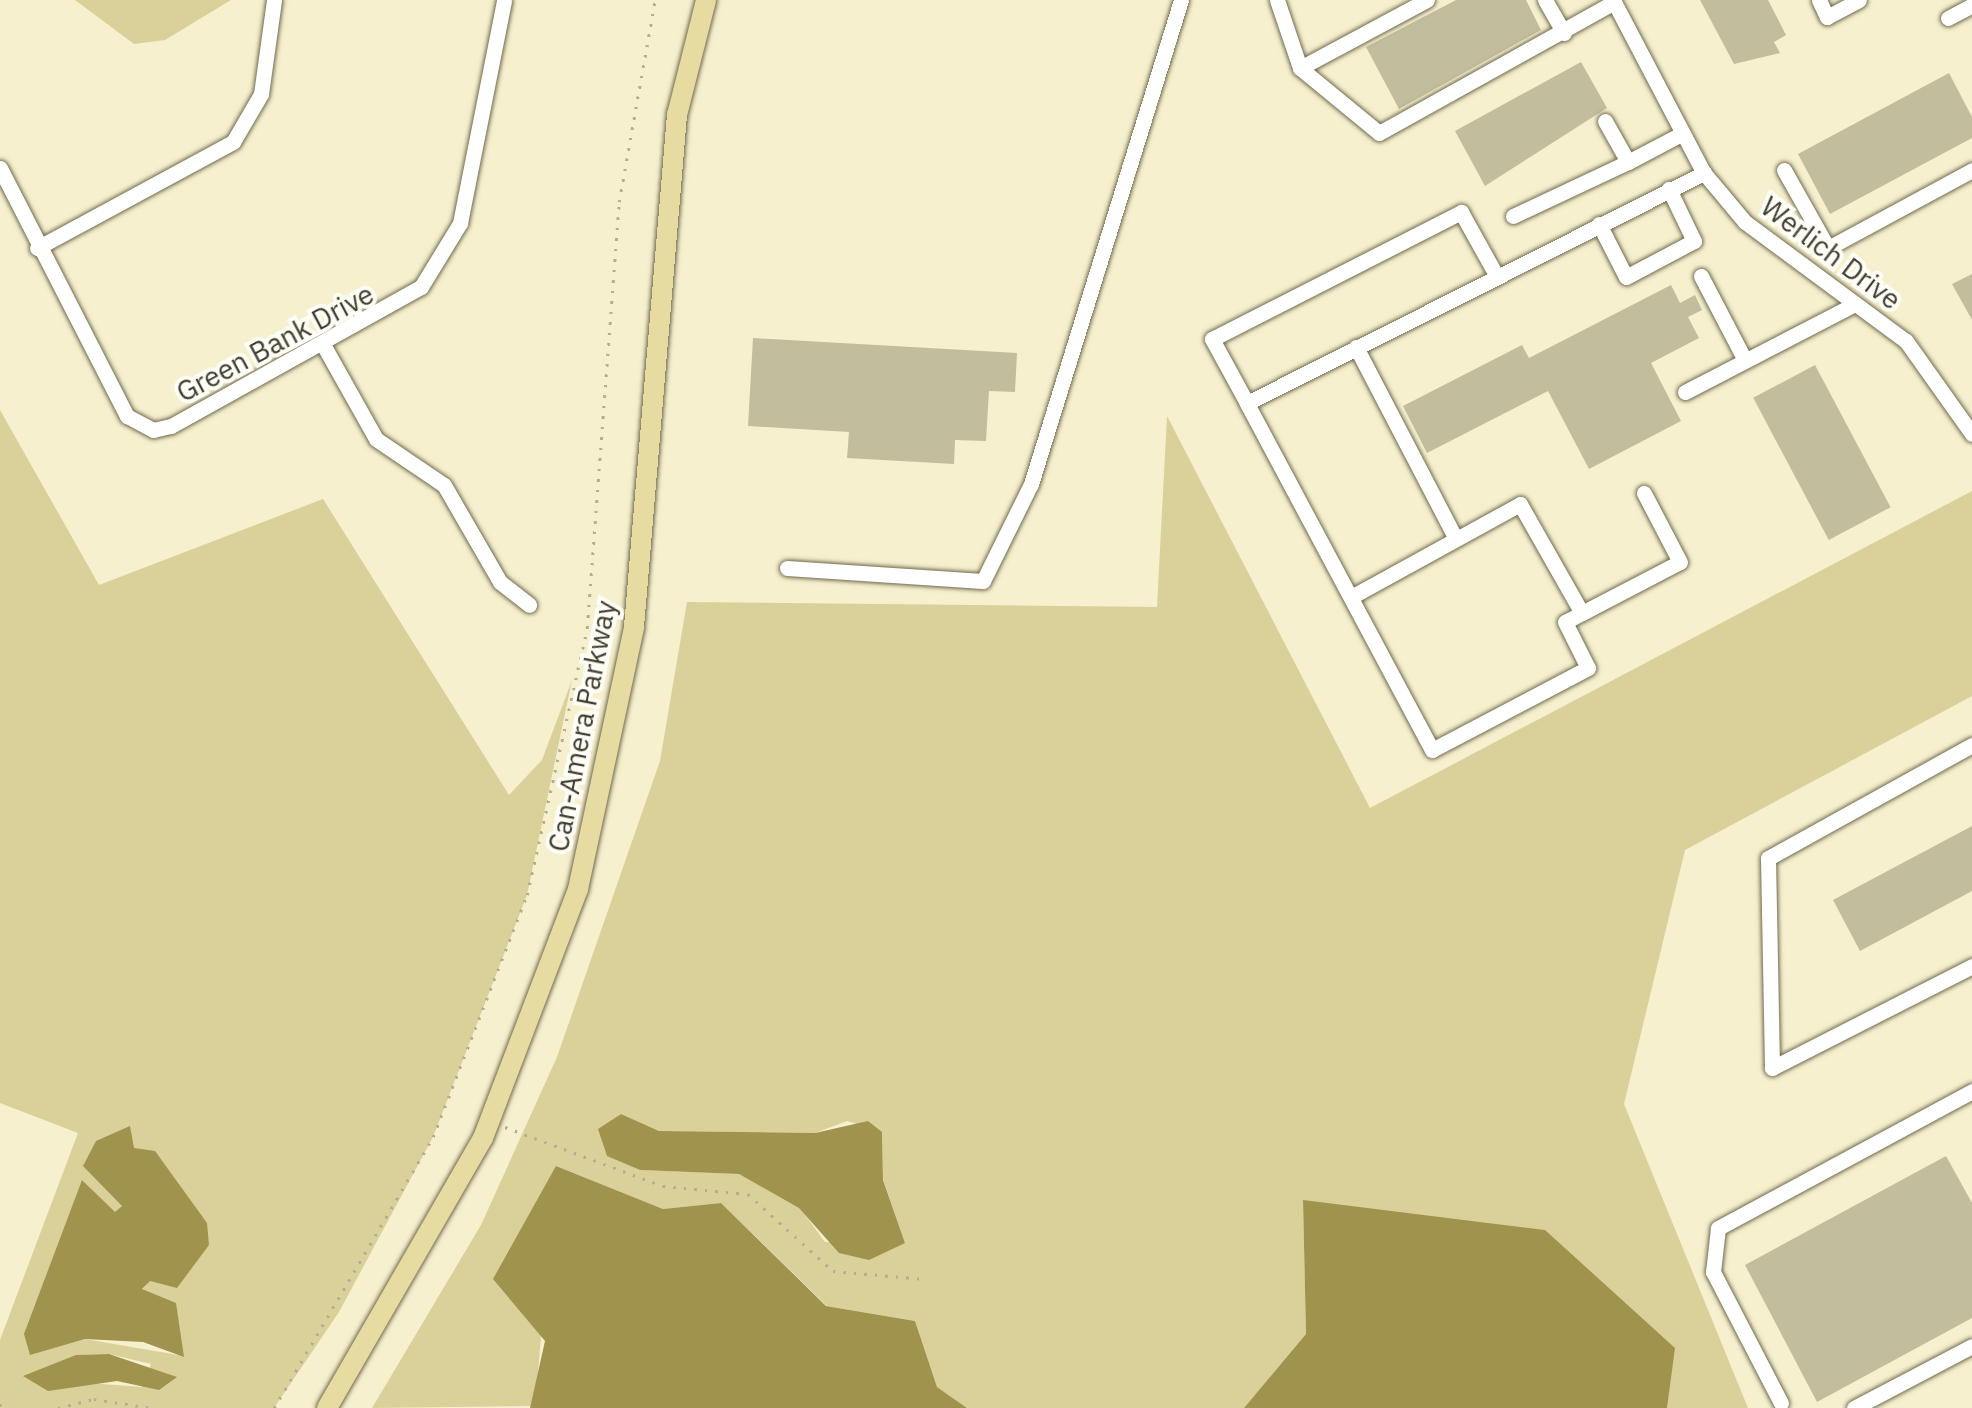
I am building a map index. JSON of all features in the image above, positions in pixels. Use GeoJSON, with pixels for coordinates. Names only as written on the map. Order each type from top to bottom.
{"type":"FeatureCollection","features":[{"type":"Feature","properties":{"kind":"main road","name":"Can-Amera Parkway"},"geometry":{"type":"LineString","coordinates":[[327,1408],[378,1334],[490,1121],[578,889],[634,627],[673,145],[706,0]]}},
{"type":"Feature","properties":{"kind":"street"},"geometry":{"type":"LineString","coordinates":[[38,248],[233,142],[261,94],[274,0]]}},
{"type":"Feature","properties":{"kind":"street","name":"Green Bank Drive"},"geometry":{"type":"LineString","coordinates":[[0,168],[127,416],[153,430],[325,348],[422,287],[449,248],[504,0]]}},
{"type":"Feature","properties":{"kind":"street"},"geometry":{"type":"LineString","coordinates":[[787,568],[984,581],[1032,484],[1180,0]]}},
{"type":"Feature","properties":{"kind":"street"},"geometry":{"type":"LineString","coordinates":[[1277,0],[1300,68],[1379,134],[1564,34],[1614,1]]}},
{"type":"Feature","properties":{"kind":"street"},"geometry":{"type":"LineString","coordinates":[[1300,68],[1427,0]]}},
{"type":"Feature","properties":{"kind":"street"},"geometry":{"type":"LineString","coordinates":[[1546,0],[1564,34]]}},
{"type":"Feature","properties":{"kind":"street"},"geometry":{"type":"LineString","coordinates":[[1819,0],[1827,17],[1859,0]]}},
{"type":"Feature","properties":{"kind":"street","name":"Werlich Drive"},"geometry":{"type":"LineString","coordinates":[[1614,1],[1704,172],[1745,222],[1906,342],[1968,415],[1972,434]]}},
{"type":"Feature","properties":{"kind":"street"},"geometry":{"type":"LineString","coordinates":[[1948,18],[1972,5]]}},
{"type":"Feature","properties":{"kind":"street"},"geometry":{"type":"LineString","coordinates":[[1606,121],[1628,162]]}},
{"type":"Feature","properties":{"kind":"street"},"geometry":{"type":"LineString","coordinates":[[1513,216],[1683,133]]}},
{"type":"Feature","properties":{"kind":"street"},"geometry":{"type":"LineString","coordinates":[[1784,170],[1828,248]]}},
{"type":"Feature","properties":{"kind":"street"},"geometry":{"type":"LineString","coordinates":[[1810,271],[1828,248],[1972,170]]}},
{"type":"Feature","properties":{"kind":"street"},"geometry":{"type":"LineString","coordinates":[[1247,403],[1704,172]]}},
{"type":"Feature","properties":{"kind":"street"},"geometry":{"type":"LineString","coordinates":[[1599,224],[1626,277],[1694,241],[1668,190]]}},
{"type":"Feature","properties":{"kind":"street"},"geometry":{"type":"LineString","coordinates":[[1496,275],[1461,212],[1212,339],[1432,750],[1588,668],[1565,622],[1680,562],[1644,493]]}},
{"type":"Feature","properties":{"kind":"street"},"geometry":{"type":"LineString","coordinates":[[1701,276],[1746,360]]}},
{"type":"Feature","properties":{"kind":"street"},"geometry":{"type":"LineString","coordinates":[[1684,392],[1855,304]]}},
{"type":"Feature","properties":{"kind":"street"},"geometry":{"type":"LineString","coordinates":[[1356,347],[1456,538]]}},
{"type":"Feature","properties":{"kind":"street"},"geometry":{"type":"LineString","coordinates":[[325,348],[376,439],[444,485],[500,582],[529,605]]}},
{"type":"Feature","properties":{"kind":"street"},"geometry":{"type":"LineString","coordinates":[[1351,597],[1520,504],[1582,613]]}},
{"type":"Feature","properties":{"kind":"street"},"geometry":{"type":"LineString","coordinates":[[1972,745],[1768,858],[1772,1068],[1972,966]]}},
{"type":"Feature","properties":{"kind":"street"},"geometry":{"type":"LineString","coordinates":[[1781,1403],[1713,1272],[1718,1228],[1972,1092]]}},
{"type":"Feature","properties":{"kind":"street"},"geometry":{"type":"LineString","coordinates":[[1854,1408],[1972,1346]]}},
{"type":"Feature","properties":{"kind":"path"},"geometry":{"type":"LineString","coordinates":[[274,1408],[433,1138],[528,895],[587,628],[619,202],[656,0]]}},
{"type":"Feature","properties":{"kind":"path"},"geometry":{"type":"LineString","coordinates":[[490,1121],[662,1186],[748,1194],[833,1270],[924,1278]]}},
{"type":"Feature","properties":{"kind":"path"},"geometry":{"type":"LineString","coordinates":[[58,1408],[94,1399],[152,1408]]}},
{"type":"Feature","properties":{"kind":"shaded area"},"geometry":{"type":"Polygon","coordinates":[[[75,0],[231,0],[165,40],[134,44],[75,0]]]}},
{"type":"Feature","properties":{"kind":"shaded area"},"geometry":{"type":"Polygon","coordinates":[[[0,410],[99,585],[323,499],[509,795],[542,760],[572,680],[527,895],[433,1137],[339,1312],[274,1408],[0,1408],[0,1340],[78,1133],[0,1103],[0,410]],[[83,1181],[30,1354],[85,1339],[184,1356],[142,1290],[149,1281],[122,1206],[115,1213],[83,1181]],[[109,1354],[76,1355],[75,1382],[142,1387],[151,1364],[109,1354]]]}},
{"type":"Feature","properties":{"kind":"shaded area"},"geometry":{"type":"Polygon","coordinates":[[[1167,416],[1370,808],[1972,491],[1972,696],[1685,850],[1624,1104],[1748,1408],[1667,1408],[1674,1348],[1303,1201],[1306,1334],[1244,1408],[967,1408],[937,1387],[915,1321],[827,1306],[721,1203],[663,1209],[556,1166],[535,1406],[372,1408],[481,1225],[557,1057],[660,761],[687,602],[1157,607],[1167,416]],[[621,1114],[599,1129],[607,1155],[640,1170],[739,1174],[800,1208],[825,1242],[905,1243],[883,1179],[882,1132],[847,1121],[815,1133],[659,1131],[621,1114]]]}},
{"type":"Feature","properties":{"kind":"shaded area"},"geometry":{"type":"Polygon","coordinates":[[[621,1114],[659,1131],[815,1133],[868,1121],[882,1132],[883,1180],[905,1243],[869,1260],[839,1253],[799,1208],[739,1174],[640,1170],[607,1156],[598,1129],[621,1114]]]}},
{"type":"Feature","properties":{"kind":"shaded area"},"geometry":{"type":"Polygon","coordinates":[[[130,1126],[134,1148],[155,1151],[207,1223],[209,1245],[177,1288],[150,1281],[142,1289],[176,1303],[184,1357],[143,1342],[85,1339],[30,1355],[24,1334],[82,1180],[115,1212],[122,1206],[83,1166],[96,1141],[130,1126]]]}},
{"type":"Feature","properties":{"kind":"shaded area"},"geometry":{"type":"Polygon","coordinates":[[[556,1166],[663,1209],[721,1203],[826,1306],[915,1321],[937,1387],[967,1408],[530,1408],[545,1341],[493,1279],[556,1166]]]}},
{"type":"Feature","properties":{"kind":"shaded area"},"geometry":{"type":"Polygon","coordinates":[[[1303,1200],[1545,1230],[1675,1348],[1667,1408],[1244,1408],[1306,1334],[1303,1200]]]}},
{"type":"Feature","properties":{"kind":"shaded area"},"geometry":{"type":"Polygon","coordinates":[[[109,1354],[177,1377],[159,1390],[117,1381],[48,1391],[23,1376],[76,1355],[109,1354]]]}},
{"type":"Feature","properties":{"kind":"building"},"geometry":{"type":"Polygon","coordinates":[[[1456,0],[1526,0],[1541,30],[1399,109],[1366,47],[1456,0]]]}},
{"type":"Feature","properties":{"kind":"building"},"geometry":{"type":"Polygon","coordinates":[[[1700,0],[1768,0],[1786,35],[1774,42],[1780,53],[1734,64],[1700,0]]]}},
{"type":"Feature","properties":{"kind":"building"},"geometry":{"type":"Polygon","coordinates":[[[1581,62],[1607,108],[1485,186],[1455,131],[1581,62]]]}},
{"type":"Feature","properties":{"kind":"building"},"geometry":{"type":"Polygon","coordinates":[[[1949,73],[1972,117],[1972,138],[1830,214],[1798,154],[1949,73]]]}},
{"type":"Feature","properties":{"kind":"building"},"geometry":{"type":"Polygon","coordinates":[[[1972,274],[1972,320],[1952,284],[1972,274]]]}},
{"type":"Feature","properties":{"kind":"building"},"geometry":{"type":"Polygon","coordinates":[[[1671,285],[1680,303],[1695,295],[1702,310],[1688,317],[1699,338],[1651,363],[1681,421],[1589,469],[1548,391],[1427,453],[1403,406],[1522,345],[1529,358],[1671,285]]]}},
{"type":"Feature","properties":{"kind":"building"},"geometry":{"type":"Polygon","coordinates":[[[753,338],[1017,353],[1015,392],[989,391],[986,441],[955,440],[954,464],[847,458],[849,432],[748,426],[753,338]]]}},
{"type":"Feature","properties":{"kind":"building"},"geometry":{"type":"Polygon","coordinates":[[[1815,365],[1891,507],[1829,540],[1753,398],[1815,365]]]}},
{"type":"Feature","properties":{"kind":"building"},"geometry":{"type":"Polygon","coordinates":[[[1972,826],[1972,891],[1860,951],[1833,900],[1972,826]]]}},
{"type":"Feature","properties":{"kind":"building"},"geometry":{"type":"Polygon","coordinates":[[[1946,1156],[1972,1203],[1972,1318],[1817,1402],[1745,1265],[1946,1156]]]}}]}
